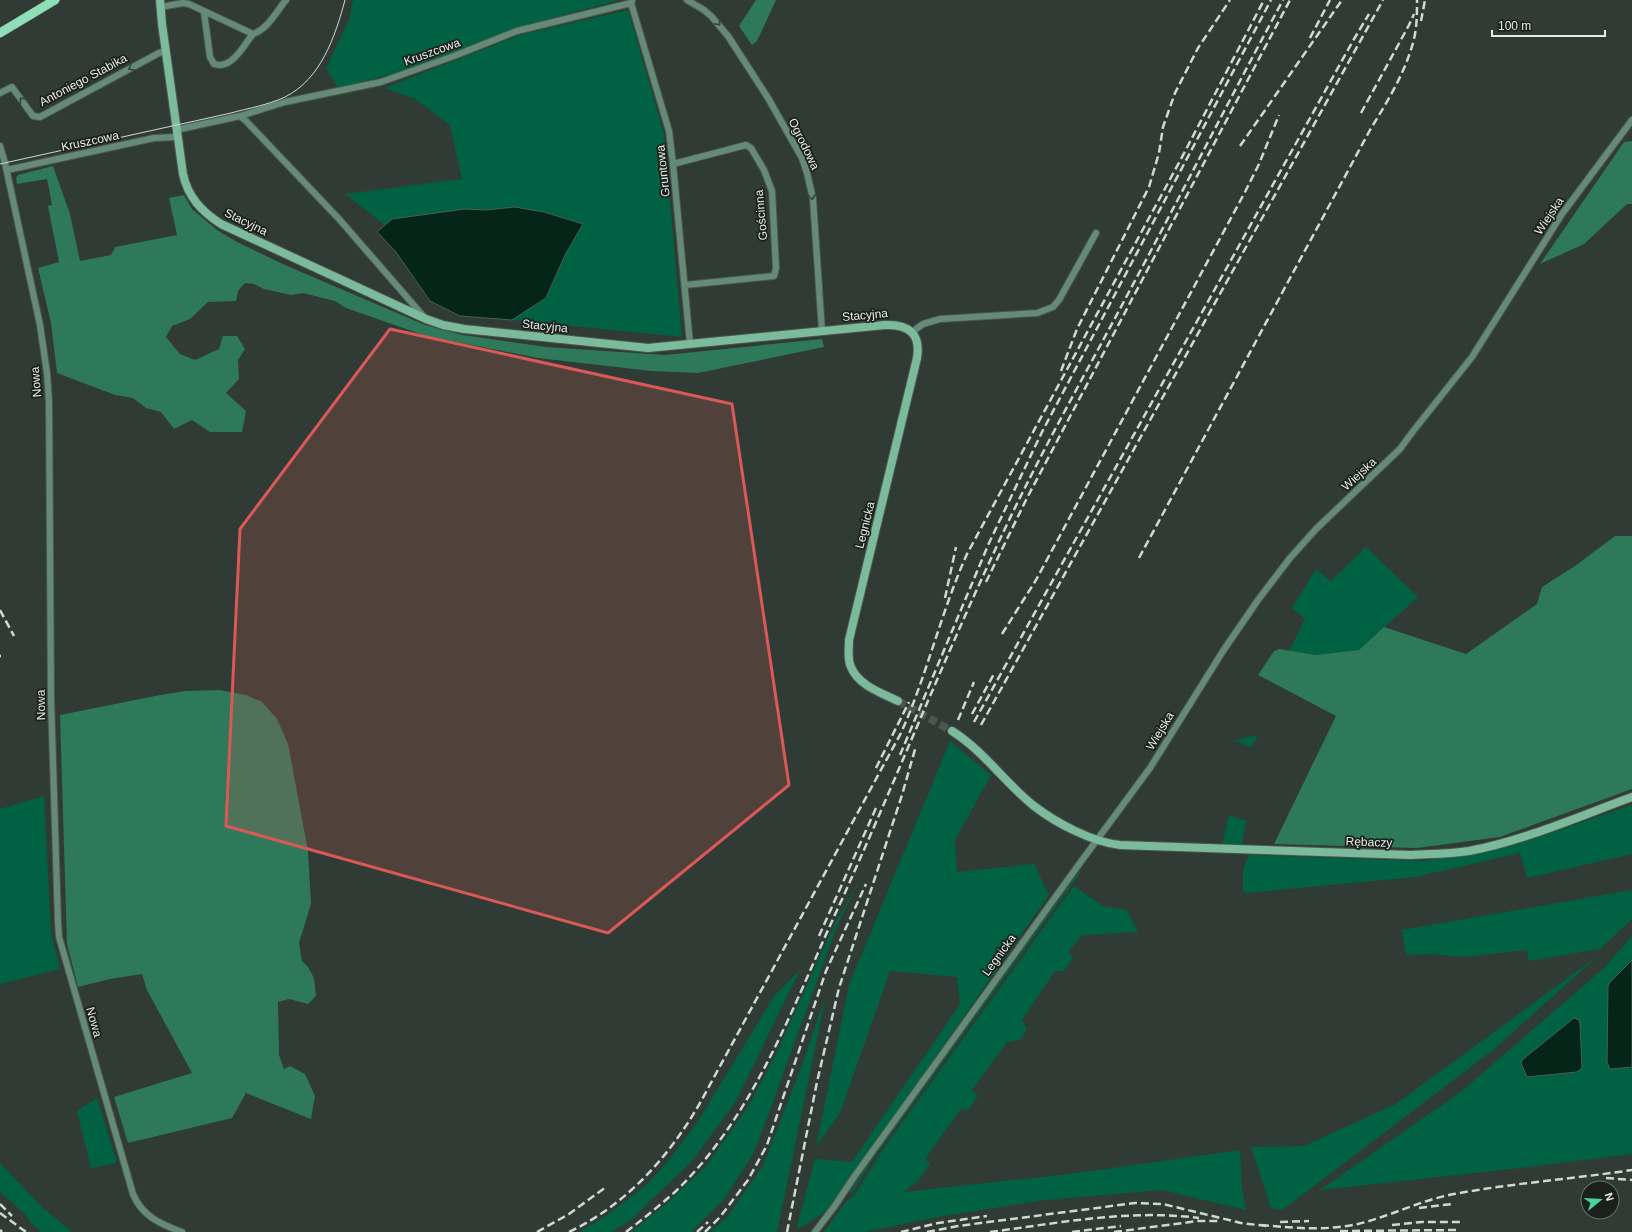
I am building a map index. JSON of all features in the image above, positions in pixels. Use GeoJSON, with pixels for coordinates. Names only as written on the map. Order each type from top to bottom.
{"type":"FeatureCollection","features":[{"type":"Feature","properties":{"kind":"main road"},"geometry":{"type":"LineString","coordinates":[[0,33],[55,0]]}},
{"type":"Feature","properties":{"kind":"street"},"geometry":{"type":"LineString","coordinates":[[204,12],[210,57],[214,64],[222,65],[231,62],[253,34],[264,28],[286,0]]}},
{"type":"Feature","properties":{"kind":"street","name":"Ogrodowa"},"geometry":{"type":"LineString","coordinates":[[686,0],[704,10],[728,36],[768,98],[802,158],[813,199],[822,332]]}},
{"type":"Feature","properties":{"kind":"street"},"geometry":{"type":"LineString","coordinates":[[177,133],[161,4],[190,2],[204,12],[253,34]]}},
{"type":"Feature","properties":{"kind":"street","name":"Kruszcowa"},"geometry":{"type":"LineString","coordinates":[[7,170],[177,133],[285,102],[381,82],[454,56],[517,31],[632,2]]}},
{"type":"Feature","properties":{"kind":"street","name":"Gruntowa"},"geometry":{"type":"LineString","coordinates":[[632,2],[668,126],[674,164],[690,344]]}},
{"type":"Feature","properties":{"kind":"street","name":"Antoniego Stabika"},"geometry":{"type":"LineString","coordinates":[[0,93],[12,87],[33,116],[40,117],[159,52],[166,51]]}},
{"type":"Feature","properties":{"kind":"street"},"geometry":{"type":"LineString","coordinates":[[240,116],[339,219],[426,319]]}},
{"type":"Feature","properties":{"kind":"street","name":"Wiejska"},"geometry":{"type":"LineString","coordinates":[[1097,840],[1150,768],[1223,651],[1258,600],[1290,558],[1316,529],[1400,449],[1472,357],[1562,214],[1632,120]]}},
{"type":"Feature","properties":{"kind":"street","name":"Stacyjna"},"geometry":{"type":"LineString","coordinates":[[177,133],[185,184],[196,205],[207,215],[221,224],[426,319],[443,325],[464,329],[648,348],[893,325],[903,326],[912,332]]}},
{"type":"Feature","properties":{"kind":"street","name":"Gościnna"},"geometry":{"type":"LineString","coordinates":[[674,164],[746,145],[751,148],[764,170],[772,191],[776,268],[774,276],[685,285]]}},
{"type":"Feature","properties":{"kind":"street","name":"Nowa"},"geometry":{"type":"LineString","coordinates":[[0,146],[7,170],[40,324],[47,373],[49,402],[51,700],[59,937],[133,1194],[142,1209],[151,1218],[162,1225],[182,1232]]}},
{"type":"Feature","properties":{"kind":"street"},"geometry":{"type":"LineString","coordinates":[[912,332],[923,324],[932,321],[992,315],[1037,313],[1053,306],[1058,300],[1096,233]]}},
{"type":"Feature","properties":{"kind":"street","name":"Legnicka"},"geometry":{"type":"LineString","coordinates":[[898,701],[860,681],[850,667],[848,655],[849,640],[917,358],[918,343],[912,332]]}},
{"type":"Feature","properties":{"kind":"street"},"geometry":{"type":"LineString","coordinates":[[952,731],[966,740],[1033,806],[1051,817],[1097,840]]}},
{"type":"Feature","properties":{"kind":"street","name":"Rębaczy"},"geometry":{"type":"LineString","coordinates":[[1097,840],[1118,845],[1411,855],[1443,854],[1469,850],[1536,832],[1632,797]]}},
{"type":"Feature","properties":{"kind":"street","name":"Legnicka"},"geometry":{"type":"LineString","coordinates":[[815,1232],[834,1208],[1097,840]]}},
{"type":"Feature","properties":{"kind":"highlighted area"},"geometry":{"type":"Polygon","coordinates":[[[390,329],[732,404],[789,785],[608,933],[226,826],[240,529],[390,329]]]}},
{"type":"Feature","properties":{"kind":"green space"},"geometry":{"type":"Polygon","coordinates":[[[353,0],[619,0],[520,27],[416,68],[338,88],[326,68],[349,20],[353,0]]]}},
{"type":"Feature","properties":{"kind":"green space"},"geometry":{"type":"Polygon","coordinates":[[[756,0],[776,0],[757,41],[752,45],[739,26],[756,0]]]}},
{"type":"Feature","properties":{"kind":"green space"},"geometry":{"type":"Polygon","coordinates":[[[628,10],[664,134],[682,337],[512,320],[546,298],[565,255],[582,224],[544,212],[515,207],[486,210],[465,209],[392,219],[385,225],[345,194],[462,179],[450,125],[415,99],[385,88],[520,35],[628,10]]]}},
{"type":"Feature","properties":{"kind":"green space"},"geometry":{"type":"Polygon","coordinates":[[[1632,141],[1632,204],[1627,204],[1584,244],[1540,264],[1624,142],[1632,141]]]}},
{"type":"Feature","properties":{"kind":"green space"},"geometry":{"type":"Polygon","coordinates":[[[53,166],[70,214],[80,261],[111,255],[115,247],[177,235],[169,198],[184,195],[192,209],[217,230],[237,242],[285,265],[425,325],[463,335],[546,347],[665,355],[822,339],[824,347],[698,373],[651,371],[538,358],[426,336],[346,308],[335,301],[303,293],[291,295],[264,289],[254,284],[245,283],[238,291],[236,301],[208,302],[190,319],[172,326],[166,337],[180,354],[195,360],[219,349],[223,336],[237,336],[245,349],[238,360],[239,379],[226,393],[246,411],[242,432],[210,432],[192,420],[174,429],[161,412],[146,408],[133,398],[115,395],[57,373],[51,323],[38,268],[59,262],[48,206],[52,205],[47,179],[17,184],[16,178],[18,175],[53,166]]]}},
{"type":"Feature","properties":{"kind":"green space"},"geometry":{"type":"Polygon","coordinates":[[[1615,536],[1632,536],[1632,789],[1500,837],[1417,848],[1274,844],[1336,716],[1258,675],[1274,651],[1279,649],[1316,655],[1359,650],[1384,627],[1466,654],[1537,604],[1542,587],[1575,566],[1615,536]]]}},
{"type":"Feature","properties":{"kind":"green space"},"geometry":{"type":"Polygon","coordinates":[[[1366,547],[1418,597],[1359,650],[1316,655],[1289,651],[1305,619],[1292,608],[1316,569],[1331,581],[1366,547]]]}},
{"type":"Feature","properties":{"kind":"green space"},"geometry":{"type":"Polygon","coordinates":[[[220,690],[246,695],[262,702],[277,719],[288,744],[308,851],[311,904],[299,943],[302,961],[308,967],[314,978],[316,996],[308,1004],[289,999],[278,1002],[279,1055],[284,1069],[290,1066],[305,1074],[315,1096],[311,1119],[246,1093],[232,1118],[128,1143],[114,1097],[192,1073],[147,990],[142,974],[110,979],[78,987],[67,944],[60,715],[185,691],[220,690]]]}},
{"type":"Feature","properties":{"kind":"green space"},"geometry":{"type":"Polygon","coordinates":[[[1258,735],[1250,747],[1234,740],[1258,735]]]}},
{"type":"Feature","properties":{"kind":"green space"},"geometry":{"type":"Polygon","coordinates":[[[950,741],[991,775],[955,840],[957,872],[1034,864],[1049,895],[825,1212],[796,1230],[815,1159],[852,1162],[960,1004],[957,977],[890,971],[840,1113],[816,1147],[849,985],[950,741]]]}},
{"type":"Feature","properties":{"kind":"green space"},"geometry":{"type":"Polygon","coordinates":[[[44,796],[51,932],[60,969],[0,984],[0,809],[44,796]]]}},
{"type":"Feature","properties":{"kind":"green space"},"geometry":{"type":"Polygon","coordinates":[[[1632,805],[1632,854],[1527,878],[1520,853],[1415,877],[1247,893],[1243,891],[1243,869],[1249,855],[1423,861],[1515,845],[1632,805]]]}},
{"type":"Feature","properties":{"kind":"green space"},"geometry":{"type":"Polygon","coordinates":[[[1229,815],[1246,821],[1242,846],[1222,846],[1229,815]]]}},
{"type":"Feature","properties":{"kind":"green space"},"geometry":{"type":"Polygon","coordinates":[[[1080,870],[1080,873],[873,1159],[852,1193],[849,1192],[896,1123],[1080,870]]]}},
{"type":"Feature","properties":{"kind":"green space"},"geometry":{"type":"Polygon","coordinates":[[[859,882],[837,926],[753,1154],[725,1198],[691,1232],[631,1232],[665,1205],[707,1165],[749,1105],[776,1054],[836,921],[859,882]]]}},
{"type":"Feature","properties":{"kind":"green space"},"geometry":{"type":"Polygon","coordinates":[[[1074,886],[1103,906],[1127,910],[1138,932],[1082,935],[1068,952],[1073,957],[1064,971],[1055,971],[1022,1020],[1027,1029],[1020,1040],[1007,1042],[972,1090],[978,1096],[969,1109],[960,1110],[925,1159],[930,1164],[918,1181],[903,1192],[1070,1174],[1240,1150],[1242,1188],[1246,1210],[1162,1190],[1045,1200],[938,1217],[864,1232],[824,1232],[845,1203],[855,1194],[886,1145],[1074,886]]]}},
{"type":"Feature","properties":{"kind":"green space"},"geometry":{"type":"Polygon","coordinates":[[[1632,890],[1632,919],[1600,949],[1529,961],[1527,950],[1464,957],[1430,954],[1406,955],[1402,930],[1632,890]]]}},
{"type":"Feature","properties":{"kind":"green space"},"geometry":{"type":"Polygon","coordinates":[[[1632,936],[1632,960],[1610,982],[1608,986],[1607,1062],[1608,1066],[1620,1068],[1632,1067],[1632,1154],[1320,1190],[1462,1091],[1605,967],[1632,936]],[[1574,1018],[1522,1060],[1521,1063],[1527,1077],[1571,1073],[1574,1018]]]}},
{"type":"Feature","properties":{"kind":"green space"},"geometry":{"type":"Polygon","coordinates":[[[1599,955],[1493,1050],[1282,1210],[1271,1208],[1251,1147],[1304,1146],[1396,1104],[1599,955]]]}},
{"type":"Feature","properties":{"kind":"green space"},"geometry":{"type":"Polygon","coordinates":[[[800,970],[736,1101],[691,1162],[632,1219],[611,1232],[579,1232],[604,1217],[635,1194],[665,1165],[697,1123],[774,996],[800,970]]]}},
{"type":"Feature","properties":{"kind":"green space"},"geometry":{"type":"Polygon","coordinates":[[[826,995],[777,1232],[710,1232],[727,1217],[763,1166],[801,1068],[826,995]]]}},
{"type":"Feature","properties":{"kind":"green space"},"geometry":{"type":"Polygon","coordinates":[[[97,1098],[117,1163],[91,1168],[77,1111],[97,1098]]]}},
{"type":"Feature","properties":{"kind":"green space"},"geometry":{"type":"Polygon","coordinates":[[[0,1163],[42,1207],[72,1232],[42,1232],[33,1225],[24,1213],[0,1192],[0,1163]]]}},
{"type":"Feature","properties":{"kind":"shaded area"},"geometry":{"type":"Polygon","coordinates":[[[515,207],[544,212],[583,224],[565,255],[546,298],[512,320],[460,316],[430,301],[396,252],[377,232],[392,219],[465,209],[486,210],[515,207]]]}},
{"type":"Feature","properties":{"kind":"shaded area"},"geometry":{"type":"Polygon","coordinates":[[[1632,960],[1632,1067],[1611,1069],[1607,1062],[1608,986],[1610,982],[1632,960]]]}},
{"type":"Feature","properties":{"kind":"shaded area"},"geometry":{"type":"Polygon","coordinates":[[[1574,1018],[1579,1020],[1580,1024],[1582,1068],[1577,1072],[1527,1077],[1521,1063],[1522,1060],[1574,1018]]]}},
{"type":"Feature","properties":{"kind":"tunnel"},"geometry":{"type":"LineString","coordinates":[[898,701],[952,731]]}},
{"type":"Feature","properties":{"kind":"tram line"},"geometry":{"type":"LineString","coordinates":[[0,164],[231,113],[279,100],[298,89],[308,79],[325,56],[345,0]]}},
{"type":"Feature","properties":{"kind":"railway"},"geometry":{"type":"LineString","coordinates":[[1061,371],[1077,329],[1149,187],[1159,153],[1163,127],[1175,93],[1198,48],[1230,0]]}},
{"type":"Feature","properties":{"kind":"railway"},"geometry":{"type":"LineString","coordinates":[[569,1232],[590,1221],[609,1208],[644,1178],[674,1142],[700,1103],[901,733],[919,689],[949,598],[967,554],[1181,159],[1264,0]]}},
{"type":"Feature","properties":{"kind":"railway"},"geometry":{"type":"LineString","coordinates":[[900,755],[989,543],[1042,432],[1271,0]]}},
{"type":"Feature","properties":{"kind":"railway"},"geometry":{"type":"LineString","coordinates":[[626,1232],[675,1192],[702,1163],[726,1131],[767,1063],[801,991],[974,596],[1012,515],[1046,446],[1283,0]]}},
{"type":"Feature","properties":{"kind":"railway"},"geometry":{"type":"LineString","coordinates":[[986,582],[1027,498],[1290,0]]}},
{"type":"Feature","properties":{"kind":"railway"},"geometry":{"type":"LineString","coordinates":[[1310,38],[1330,0]]}},
{"type":"Feature","properties":{"kind":"railway"},"geometry":{"type":"LineString","coordinates":[[1240,146],[1342,0]]}},
{"type":"Feature","properties":{"kind":"railway"},"geometry":{"type":"LineString","coordinates":[[981,725],[1383,0]]}},
{"type":"Feature","properties":{"kind":"railway"},"geometry":{"type":"LineString","coordinates":[[1139,558],[1400,77],[1414,38],[1417,0]]}},
{"type":"Feature","properties":{"kind":"railway"},"geometry":{"type":"LineString","coordinates":[[1421,21],[1425,0]]}},
{"type":"Feature","properties":{"kind":"railway"},"geometry":{"type":"LineString","coordinates":[[974,722],[1369,14]]}},
{"type":"Feature","properties":{"kind":"railway"},"geometry":{"type":"LineString","coordinates":[[1361,113],[1414,14]]}},
{"type":"Feature","properties":{"kind":"railway"},"geometry":{"type":"LineString","coordinates":[[1002,634],[1036,580],[1245,192],[1259,164],[1279,115]]}},
{"type":"Feature","properties":{"kind":"railway"},"geometry":{"type":"LineString","coordinates":[[945,598],[956,547]]}},
{"type":"Feature","properties":{"kind":"railway"},"geometry":{"type":"LineString","coordinates":[[0,610],[14,636]]}},
{"type":"Feature","properties":{"kind":"railway"},"geometry":{"type":"LineString","coordinates":[[972,714],[994,674]]}},
{"type":"Feature","properties":{"kind":"railway"},"geometry":{"type":"LineString","coordinates":[[958,720],[974,682]]}},
{"type":"Feature","properties":{"kind":"railway"},"geometry":{"type":"LineString","coordinates":[[876,768],[909,702]]}},
{"type":"Feature","properties":{"kind":"railway"},"geometry":{"type":"LineString","coordinates":[[787,1232],[817,1082],[839,988],[902,795],[916,746]]}},
{"type":"Feature","properties":{"kind":"railway"},"geometry":{"type":"LineString","coordinates":[[819,936],[876,808]]}},
{"type":"Feature","properties":{"kind":"railway"},"geometry":{"type":"LineString","coordinates":[[705,1232],[720,1217],[748,1180],[767,1145],[826,971],[866,884]]}},
{"type":"Feature","properties":{"kind":"railway"},"geometry":{"type":"LineString","coordinates":[[1261,1225],[1334,1228],[1370,1221],[1430,1200],[1454,1194],[1632,1170]]}},
{"type":"Feature","properties":{"kind":"railway"},"geometry":{"type":"LineString","coordinates":[[1606,1178],[1632,1180]]}},
{"type":"Feature","properties":{"kind":"railway"},"geometry":{"type":"LineString","coordinates":[[537,1232],[569,1214],[606,1187]]}},
{"type":"Feature","properties":{"kind":"railway"},"geometry":{"type":"LineString","coordinates":[[927,1232],[958,1226],[1135,1203],[1163,1204],[1241,1223],[1266,1226]]}},
{"type":"Feature","properties":{"kind":"railway"},"geometry":{"type":"LineString","coordinates":[[0,1204],[12,1216]]}},
{"type":"Feature","properties":{"kind":"railway"},"geometry":{"type":"LineString","coordinates":[[1419,1208],[1452,1204]]}},
{"type":"Feature","properties":{"kind":"railway"},"geometry":{"type":"LineString","coordinates":[[0,1213],[26,1232]]}},
{"type":"Feature","properties":{"kind":"railway"},"geometry":{"type":"LineString","coordinates":[[990,1232],[1068,1221],[1120,1216],[1147,1215],[1199,1218]]}},
{"type":"Feature","properties":{"kind":"railway"},"geometry":{"type":"LineString","coordinates":[[901,1232],[938,1223],[987,1216]]}},
{"type":"Feature","properties":{"kind":"railway"},"geometry":{"type":"LineString","coordinates":[[1114,1232],[1198,1221],[1219,1221]]}},
{"type":"Feature","properties":{"kind":"railway"},"geometry":{"type":"LineString","coordinates":[[1280,1222],[1309,1221]]}},
{"type":"Feature","properties":{"kind":"railway"},"geometry":{"type":"LineString","coordinates":[[697,1232],[708,1222]]}},
{"type":"Feature","properties":{"kind":"railway"},"geometry":{"type":"LineString","coordinates":[[1392,1225],[1422,1222],[1460,1222]]}},
{"type":"Feature","properties":{"kind":"railway"},"geometry":{"type":"LineString","coordinates":[[1072,1232],[1121,1226]]}},
{"type":"Feature","properties":{"kind":"railway"},"geometry":{"type":"LineString","coordinates":[[1340,1231],[1460,1230]]}}]}
